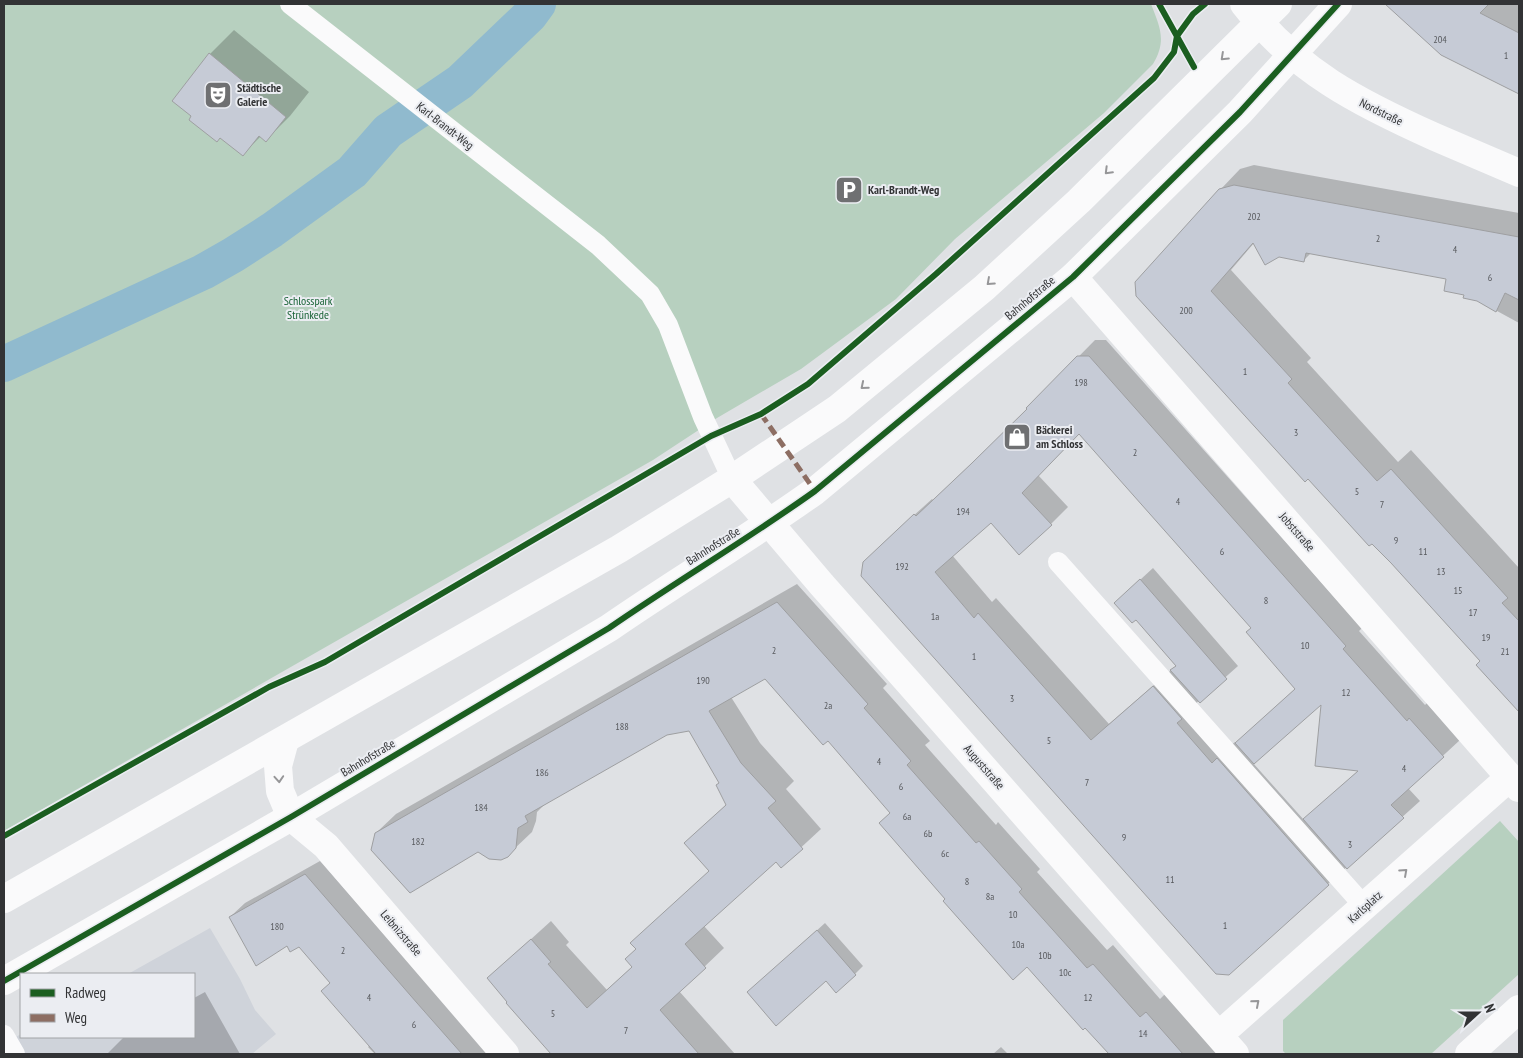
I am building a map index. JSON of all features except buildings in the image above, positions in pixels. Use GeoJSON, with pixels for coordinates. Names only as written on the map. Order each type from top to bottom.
{"type":"FeatureCollection","features":[{"type":"Feature","properties":{"kind":"street"},"geometry":{"type":"LineString","coordinates":[[4,899],[619,549],[732,479],[837,409],[984,288],[1078,201],[1204,76],[1252,14],[1278,4]]}},
{"type":"Feature","properties":{"kind":"street","name":"Bahnhofstraße"},"geometry":{"type":"LineString","coordinates":[[4,981],[291,817],[609,628],[656,595],[770,524],[815,491],[1073,276],[1223,129],[1338,4]]}},
{"type":"Feature","properties":{"kind":"street","name":"Nordstraße"},"geometry":{"type":"LineString","coordinates":[[1252,14],[1292,56],[1354,99],[1519,172]]}},
{"type":"Feature","properties":{"kind":"street","name":"Jobststraße"},"geometry":{"type":"LineString","coordinates":[[1073,276],[1515,782]]}},
{"type":"Feature","properties":{"kind":"street","name":"Auguststraße"},"geometry":{"type":"LineString","coordinates":[[732,479],[822,585],[1227,1045]]}},
{"type":"Feature","properties":{"kind":"street"},"geometry":{"type":"LineString","coordinates":[[285,740],[278,766],[280,791],[291,817]]}},
{"type":"Feature","properties":{"kind":"street","name":"Karlsplatz"},"geometry":{"type":"LineString","coordinates":[[1227,1045],[1365,907],[1515,782]]}},
{"type":"Feature","properties":{"kind":"street","name":"Leibnizstraße"},"geometry":{"type":"LineString","coordinates":[[291,817],[326,846],[505,1054]]}},
{"type":"Feature","properties":{"kind":"street"},"geometry":{"type":"LineString","coordinates":[[1469,1054],[1519,1009]]}},
{"type":"Feature","properties":{"kind":"lane","name":"Karl-Brandt-Weg"},"geometry":{"type":"LineString","coordinates":[[290,4],[598,245],[650,294],[668,325],[703,417],[732,479]]}},
{"type":"Feature","properties":{"kind":"lane"},"geometry":{"type":"LineString","coordinates":[[1058,562],[1365,907]]}},
{"type":"Feature","properties":{"kind":"lane"},"geometry":{"type":"LineString","coordinates":[[4,1035],[15,1054]]}},
{"type":"Feature","properties":{"kind":"shaded area"},"geometry":{"type":"Polygon","coordinates":[[[210,928],[240,979],[255,1010],[276,1034],[252,1054],[4,1054],[4,1044],[20,1035],[20,1038],[195,1038],[195,973],[130,973],[210,928]]]}},
{"type":"Feature","properties":{"kind":"green space","name":"Schlosspark Strünkede"},"geometry":{"type":"Polygon","coordinates":[[[4,4],[1151,4],[1161,34],[1161,41],[1153,64],[1104,113],[955,239],[896,299],[801,369],[717,418],[653,460],[4,831],[4,4]]]}},
{"type":"Feature","properties":{"kind":"green space"},"geometry":{"type":"Polygon","coordinates":[[[1500,821],[1519,842],[1519,974],[1431,1054],[1286,1054],[1283,1051],[1283,1020],[1500,821]]]}},
{"type":"Feature","properties":{"kind":"waterway"},"geometry":{"type":"LineString","coordinates":[[4,364],[203,272],[272,230],[352,172],[388,131],[460,82],[530,15],[538,4]]}},
{"type":"Feature","properties":{"kind":"marked path"},"geometry":{"type":"LineString","coordinates":[[761,414],[815,491]]}},
{"type":"Feature","properties":{"kind":"cycle path"},"geometry":{"type":"LineString","coordinates":[[1159,4],[1194,67]]}},
{"type":"Feature","properties":{"kind":"cycle path"},"geometry":{"type":"LineString","coordinates":[[4,836],[269,687],[325,662],[711,436],[761,414],[808,384],[936,274],[1154,78],[1174,52],[1177,36],[1193,14],[1205,4]]}},
{"type":"Feature","properties":{"kind":"cycle path"},"geometry":{"type":"LineString","coordinates":[[4,981],[291,817],[609,628],[815,491],[1073,277],[1240,112],[1338,4]]}},
{"type":"Feature","properties":{"kind":"place","name":"Städtische Galerie"},"geometry":{"type":"Point","coordinates":[218,95]}},
{"type":"Feature","properties":{"kind":"place","name":"Karl-Brandt-Weg"},"geometry":{"type":"Point","coordinates":[849,190]}},
{"type":"Feature","properties":{"kind":"place","name":"Bäckerei am Schloss"},"geometry":{"type":"Point","coordinates":[1017,437]}}]}
